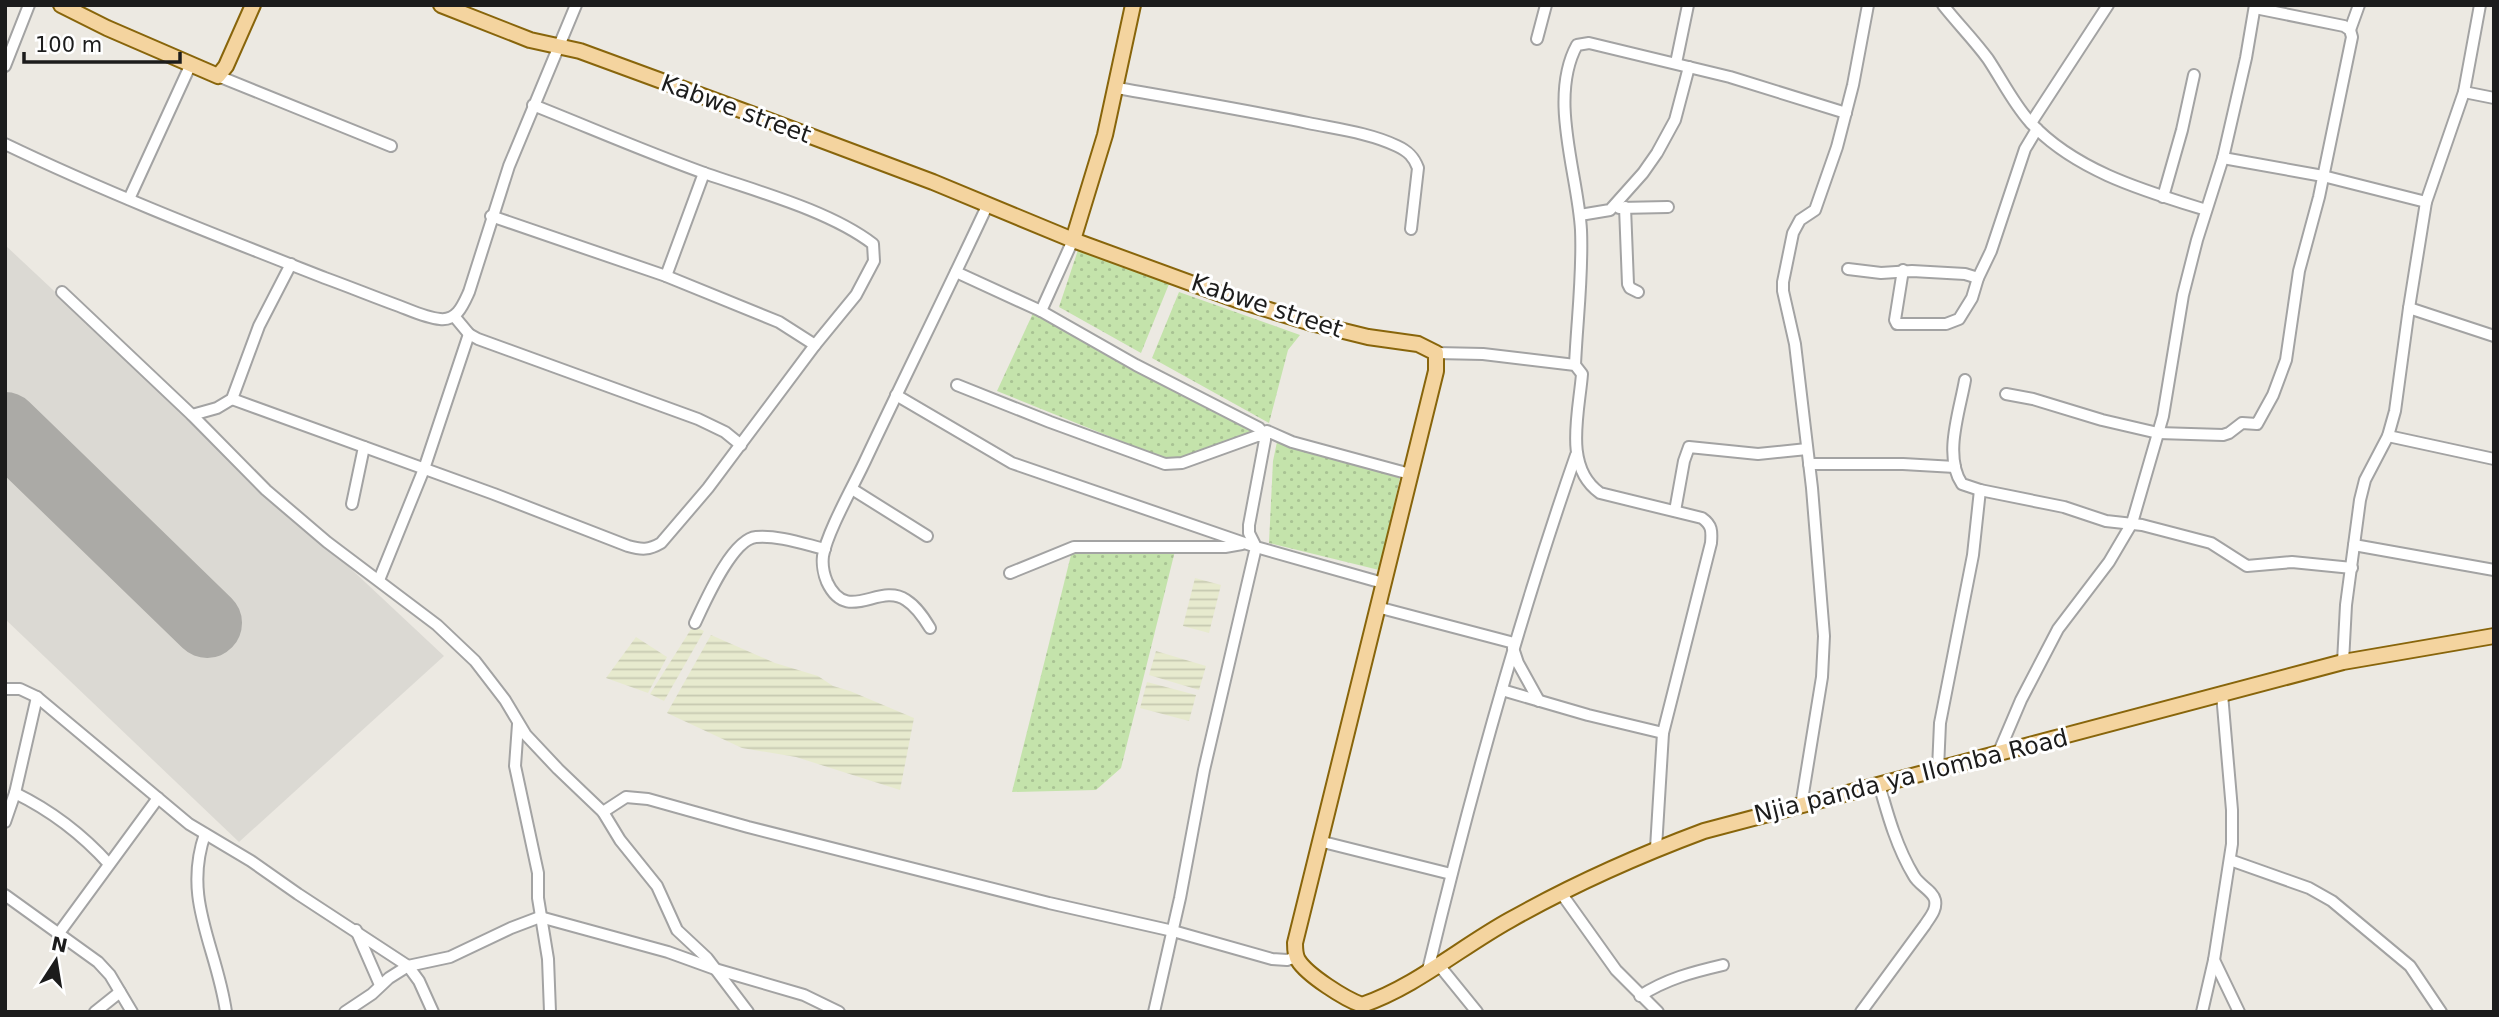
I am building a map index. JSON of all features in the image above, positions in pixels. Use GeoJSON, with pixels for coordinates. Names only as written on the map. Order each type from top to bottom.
{"type":"FeatureCollection","features":[{"type":"Feature","properties":{"kind":"main road"},"geometry":{"type":"LineString","coordinates":[[61,5],[190,66],[218,76],[226,66],[253,5]]}},
{"type":"Feature","properties":{"kind":"main road","name":"Kabwe street"},"geometry":{"type":"LineString","coordinates":[[441,5],[530,40],[580,51],[681,88],[988,204],[1073,240],[1275,313],[1368,337],[1418,344],[1436,353]]}},
{"type":"Feature","properties":{"kind":"main road"},"geometry":{"type":"LineString","coordinates":[[1073,240],[1117,88],[1133,5]]}},
{"type":"Feature","properties":{"kind":"main road"},"geometry":{"type":"LineString","coordinates":[[1356,1008],[1352,1001],[1313,975],[1296,957],[1294,943],[1436,371],[1436,353]]}},
{"type":"Feature","properties":{"kind":"main road","name":"Njia panda ya Ilomba Road"},"geometry":{"type":"LineString","coordinates":[[1356,1008],[1393,992],[1509,920],[1561,892],[1656,849],[1747,818],[2343,662],[2494,636]]}},
{"type":"Feature","properties":{"kind":"street"},"geometry":{"type":"LineString","coordinates":[[5,66],[29,5]]}},
{"type":"Feature","properties":{"kind":"street"},"geometry":{"type":"LineString","coordinates":[[5,144],[129,199],[411,311],[439,319],[454,316],[469,292],[491,216],[533,105],[576,5]]}},
{"type":"Feature","properties":{"kind":"street"},"geometry":{"type":"LineString","coordinates":[[1537,39],[1546,5]]}},
{"type":"Feature","properties":{"kind":"street"},"geometry":{"type":"LineString","coordinates":[[1676,63],[1688,5]]}},
{"type":"Feature","properties":{"kind":"street"},"geometry":{"type":"LineString","coordinates":[[1801,806],[1824,655],[1809,464],[1795,344],[1783,282],[1793,233],[1800,220],[1815,210],[1832,161],[1846,113],[1868,5]]}},
{"type":"Feature","properties":{"kind":"street"},"geometry":{"type":"LineString","coordinates":[[1903,270],[1895,320],[1900,324],[1946,324],[1959,319],[1972,298],[1991,251],[2034,126],[2109,5]]}},
{"type":"Feature","properties":{"kind":"street"},"geometry":{"type":"LineString","coordinates":[[2006,394],[2033,399],[2102,421],[2158,433],[2223,435],[2242,423],[2257,424],[2264,414],[2286,360],[2299,271],[2347,66],[2352,37],[2350,30],[2359,5]]}},
{"type":"Feature","properties":{"kind":"street"},"geometry":{"type":"LineString","coordinates":[[2343,662],[2346,605],[2360,500],[2365,480],[2388,436],[2400,383],[2426,202],[2464,92],[2480,5]]}},
{"type":"Feature","properties":{"kind":"street"},"geometry":{"type":"LineString","coordinates":[[1998,754],[2021,701],[2058,629],[2109,562],[2132,523],[2158,433],[2173,365],[2183,295],[2223,158],[2241,83],[2255,6],[2334,23],[2350,30]]}},
{"type":"Feature","properties":{"kind":"street"},"geometry":{"type":"LineString","coordinates":[[1949,7],[2034,126],[2067,153],[2094,168],[2163,197],[2206,210]]}},
{"type":"Feature","properties":{"kind":"street"},"geometry":{"type":"LineString","coordinates":[[1477,1012],[1433,967],[1451,874],[1513,645],[1576,455],[1582,374],[1575,365],[1581,258],[1580,215],[1565,116],[1569,69],[1577,44],[1589,43],[1676,63],[1846,113]]}},
{"type":"Feature","properties":{"kind":"street"},"geometry":{"type":"LineString","coordinates":[[129,199],[190,66]]}},
{"type":"Feature","properties":{"kind":"street"},"geometry":{"type":"LineString","coordinates":[[1610,210],[1624,197],[1657,153],[1675,120],[1689,67]]}},
{"type":"Feature","properties":{"kind":"street"},"geometry":{"type":"LineString","coordinates":[[2163,197],[2194,75]]}},
{"type":"Feature","properties":{"kind":"street"},"geometry":{"type":"LineString","coordinates":[[218,76],[391,146]]}},
{"type":"Feature","properties":{"kind":"street"},"geometry":{"type":"LineString","coordinates":[[1117,88],[1352,132],[1397,146],[1416,160],[1418,168],[1411,229]]}},
{"type":"Feature","properties":{"kind":"street"},"geometry":{"type":"LineString","coordinates":[[2464,92],[2494,97]]}},
{"type":"Feature","properties":{"kind":"street"},"geometry":{"type":"LineString","coordinates":[[232,399],[641,550],[661,543],[741,445],[863,283],[874,261],[873,244],[823,217],[533,105]]}},
{"type":"Feature","properties":{"kind":"street"},"geometry":{"type":"LineString","coordinates":[[2223,158],[2323,176],[2426,202]]}},
{"type":"Feature","properties":{"kind":"street"},"geometry":{"type":"LineString","coordinates":[[666,276],[704,173]]}},
{"type":"Feature","properties":{"kind":"street"},"geometry":{"type":"LineString","coordinates":[[930,628],[906,599],[884,594],[863,602],[850,603],[838,596],[827,581],[823,563],[825,549],[852,489],[988,204]]}},
{"type":"Feature","properties":{"kind":"street"},"geometry":{"type":"LineString","coordinates":[[1580,215],[1625,207],[1668,207]]}},
{"type":"Feature","properties":{"kind":"street"},"geometry":{"type":"LineString","coordinates":[[1625,207],[1628,284],[1638,292]]}},
{"type":"Feature","properties":{"kind":"street"},"geometry":{"type":"LineString","coordinates":[[491,216],[666,276],[779,323],[815,345]]}},
{"type":"Feature","properties":{"kind":"street"},"geometry":{"type":"LineString","coordinates":[[1041,311],[1073,240]]}},
{"type":"Feature","properties":{"kind":"street"},"geometry":{"type":"LineString","coordinates":[[192,415],[217,408],[232,399],[259,326],[291,264]]}},
{"type":"Feature","properties":{"kind":"street"},"geometry":{"type":"LineString","coordinates":[[1847,269],[1881,273],[1903,270],[1965,274],[1978,278]]}},
{"type":"Feature","properties":{"kind":"street"},"geometry":{"type":"LineString","coordinates":[[956,272],[1041,311],[1136,365],[1266,433],[1410,474]]}},
{"type":"Feature","properties":{"kind":"street"},"geometry":{"type":"LineString","coordinates":[[62,292],[276,498],[327,542],[437,625],[475,661],[505,701],[518,724],[558,769],[603,812],[620,839],[657,886],[677,930],[707,958],[748,1012]]}},
{"type":"Feature","properties":{"kind":"street"},"geometry":{"type":"LineString","coordinates":[[2409,308],[2494,336]]}},
{"type":"Feature","properties":{"kind":"street"},"geometry":{"type":"LineString","coordinates":[[454,316],[469,334],[705,423],[724,432],[741,445]]}},
{"type":"Feature","properties":{"kind":"street"},"geometry":{"type":"LineString","coordinates":[[379,580],[424,469],[469,334]]}},
{"type":"Feature","properties":{"kind":"street"},"geometry":{"type":"LineString","coordinates":[[1436,353],[1483,354],[1575,365]]}},
{"type":"Feature","properties":{"kind":"street"},"geometry":{"type":"LineString","coordinates":[[1965,380],[1954,439],[1955,467],[1962,484],[2064,507],[2106,522],[2132,523],[2211,543],[2247,566],[2292,562],[2352,568]]}},
{"type":"Feature","properties":{"kind":"street"},"geometry":{"type":"LineString","coordinates":[[957,385],[1166,464],[1182,463],[1266,433]]}},
{"type":"Feature","properties":{"kind":"street"},"geometry":{"type":"LineString","coordinates":[[896,395],[1012,463],[1242,544],[1383,583]]}},
{"type":"Feature","properties":{"kind":"street"},"geometry":{"type":"LineString","coordinates":[[1154,1012],[1204,770],[1256,547],[1249,533],[1249,525],[1266,433]]}},
{"type":"Feature","properties":{"kind":"street"},"geometry":{"type":"LineString","coordinates":[[2388,436],[2494,459]]}},
{"type":"Feature","properties":{"kind":"street"},"geometry":{"type":"LineString","coordinates":[[352,504],[364,447]]}},
{"type":"Feature","properties":{"kind":"street"},"geometry":{"type":"LineString","coordinates":[[1675,511],[1689,447],[1758,454],[1807,449]]}},
{"type":"Feature","properties":{"kind":"street"},"geometry":{"type":"LineString","coordinates":[[1576,455],[1579,469],[1586,481],[1600,493],[1702,518],[1709,523],[1712,532],[1663,733],[1656,849]]}},
{"type":"Feature","properties":{"kind":"street"},"geometry":{"type":"LineString","coordinates":[[1809,464],[1955,467]]}},
{"type":"Feature","properties":{"kind":"street"},"geometry":{"type":"LineString","coordinates":[[852,489],[927,536]]}},
{"type":"Feature","properties":{"kind":"street"},"geometry":{"type":"LineString","coordinates":[[1938,769],[1940,723],[1973,555],[1980,490]]}},
{"type":"Feature","properties":{"kind":"street"},"geometry":{"type":"LineString","coordinates":[[695,623],[717,579],[739,547],[748,539],[771,537],[825,549]]}},
{"type":"Feature","properties":{"kind":"street"},"geometry":{"type":"LineString","coordinates":[[1010,573],[1074,547],[1225,548],[1242,544]]}},
{"type":"Feature","properties":{"kind":"street"},"geometry":{"type":"LineString","coordinates":[[2354,545],[2494,570]]}},
{"type":"Feature","properties":{"kind":"street"},"geometry":{"type":"LineString","coordinates":[[1377,607],[1513,645]]}},
{"type":"Feature","properties":{"kind":"street"},"geometry":{"type":"LineString","coordinates":[[1513,645],[1518,663],[1539,701]]}},
{"type":"Feature","properties":{"kind":"street"},"geometry":{"type":"LineString","coordinates":[[5,689],[20,689],[37,698],[205,834],[251,861],[408,966],[419,981],[433,1012]]}},
{"type":"Feature","properties":{"kind":"street"},"geometry":{"type":"LineString","coordinates":[[1502,690],[1663,733]]}},
{"type":"Feature","properties":{"kind":"street"},"geometry":{"type":"LineString","coordinates":[[2202,1012],[2214,960],[2232,844],[2232,810],[2222,694]]}},
{"type":"Feature","properties":{"kind":"street"},"geometry":{"type":"LineString","coordinates":[[5,822],[15,793],[37,698]]}},
{"type":"Feature","properties":{"kind":"street"},"geometry":{"type":"LineString","coordinates":[[518,724],[515,766],[538,873],[540,917],[547,947],[550,1012]]}},
{"type":"Feature","properties":{"kind":"street"},"geometry":{"type":"LineString","coordinates":[[1861,1012],[1925,925],[1934,911],[1935,903],[1933,895],[1916,880],[1904,860],[1879,784]]}},
{"type":"Feature","properties":{"kind":"street"},"geometry":{"type":"LineString","coordinates":[[15,793],[61,818],[87,839],[109,864]]}},
{"type":"Feature","properties":{"kind":"street"},"geometry":{"type":"LineString","coordinates":[[603,812],[626,797],[648,799],[1049,903],[1172,931],[1272,960],[1296,957]]}},
{"type":"Feature","properties":{"kind":"street"},"geometry":{"type":"LineString","coordinates":[[59,933],[158,798]]}},
{"type":"Feature","properties":{"kind":"street"},"geometry":{"type":"LineString","coordinates":[[205,834],[196,867],[197,891],[226,1012]]}},
{"type":"Feature","properties":{"kind":"street"},"geometry":{"type":"LineString","coordinates":[[1319,841],[1451,874]]}},
{"type":"Feature","properties":{"kind":"street"},"geometry":{"type":"LineString","coordinates":[[2230,860],[2309,888],[2332,901],[2410,966],[2441,1012]]}},
{"type":"Feature","properties":{"kind":"street"},"geometry":{"type":"LineString","coordinates":[[1561,892],[1610,961],[1640,996],[1658,1012]]}},
{"type":"Feature","properties":{"kind":"street"},"geometry":{"type":"LineString","coordinates":[[5,895],[98,962],[132,1012]]}},
{"type":"Feature","properties":{"kind":"street"},"geometry":{"type":"LineString","coordinates":[[345,1012],[408,966],[450,957],[540,917],[668,952],[804,995],[839,1012]]}},
{"type":"Feature","properties":{"kind":"street"},"geometry":{"type":"LineString","coordinates":[[356,930],[380,985]]}},
{"type":"Feature","properties":{"kind":"street"},"geometry":{"type":"LineString","coordinates":[[2214,960],[2238,1010]]}},
{"type":"Feature","properties":{"kind":"street"},"geometry":{"type":"LineString","coordinates":[[1640,996],[1659,984],[1690,972],[1723,965]]}},
{"type":"Feature","properties":{"kind":"street"},"geometry":{"type":"LineString","coordinates":[[95,1012],[120,992]]}},
{"type":"Feature","properties":{"kind":"shaded area"},"geometry":{"type":"Polygon","coordinates":[[[5,245],[444,656],[239,842],[5,619],[5,245]]]}},
{"type":"Feature","properties":{"kind":"green space"},"geometry":{"type":"Polygon","coordinates":[[[1079,247],[1169,284],[1141,353],[1059,307],[1079,247]]]}},
{"type":"Feature","properties":{"kind":"green space"},"geometry":{"type":"Polygon","coordinates":[[[1179,292],[1300,335],[1288,350],[1269,423],[1152,358],[1179,292]]]}},
{"type":"Feature","properties":{"kind":"green space"},"geometry":{"type":"Polygon","coordinates":[[[1034,311],[1259,434],[1178,464],[997,391],[1034,311]]]}},
{"type":"Feature","properties":{"kind":"green space"},"geometry":{"type":"Polygon","coordinates":[[[1278,437],[1403,465],[1379,570],[1269,543],[1273,461],[1278,437]]]}},
{"type":"Feature","properties":{"kind":"green space"},"geometry":{"type":"Polygon","coordinates":[[[1176,547],[1121,768],[1096,790],[1012,792],[1072,551],[1176,547]]]}},
{"type":"Feature","properties":{"kind":"green space"},"geometry":{"type":"Polygon","coordinates":[[[1195,578],[1221,585],[1209,633],[1183,626],[1195,578]]]}},
{"type":"Feature","properties":{"kind":"green space"},"geometry":{"type":"Polygon","coordinates":[[[693,626],[704,631],[664,701],[650,694],[693,626]]]}},
{"type":"Feature","properties":{"kind":"green space"},"geometry":{"type":"Polygon","coordinates":[[[711,635],[775,663],[818,676],[833,686],[914,718],[900,790],[796,757],[742,748],[667,713],[711,635]]]}},
{"type":"Feature","properties":{"kind":"green space"},"geometry":{"type":"Polygon","coordinates":[[[636,637],[667,657],[648,693],[606,678],[636,637]]]}},
{"type":"Feature","properties":{"kind":"green space"},"geometry":{"type":"Polygon","coordinates":[[[1156,651],[1206,666],[1199,690],[1149,675],[1156,651]]]}},
{"type":"Feature","properties":{"kind":"green space"},"geometry":{"type":"Polygon","coordinates":[[[1147,682],[1196,695],[1189,721],[1140,708],[1147,682]]]}},
{"type":"Feature","properties":{"kind":"runway"},"geometry":{"type":"LineString","coordinates":[[5,427],[207,623]]}}]}
